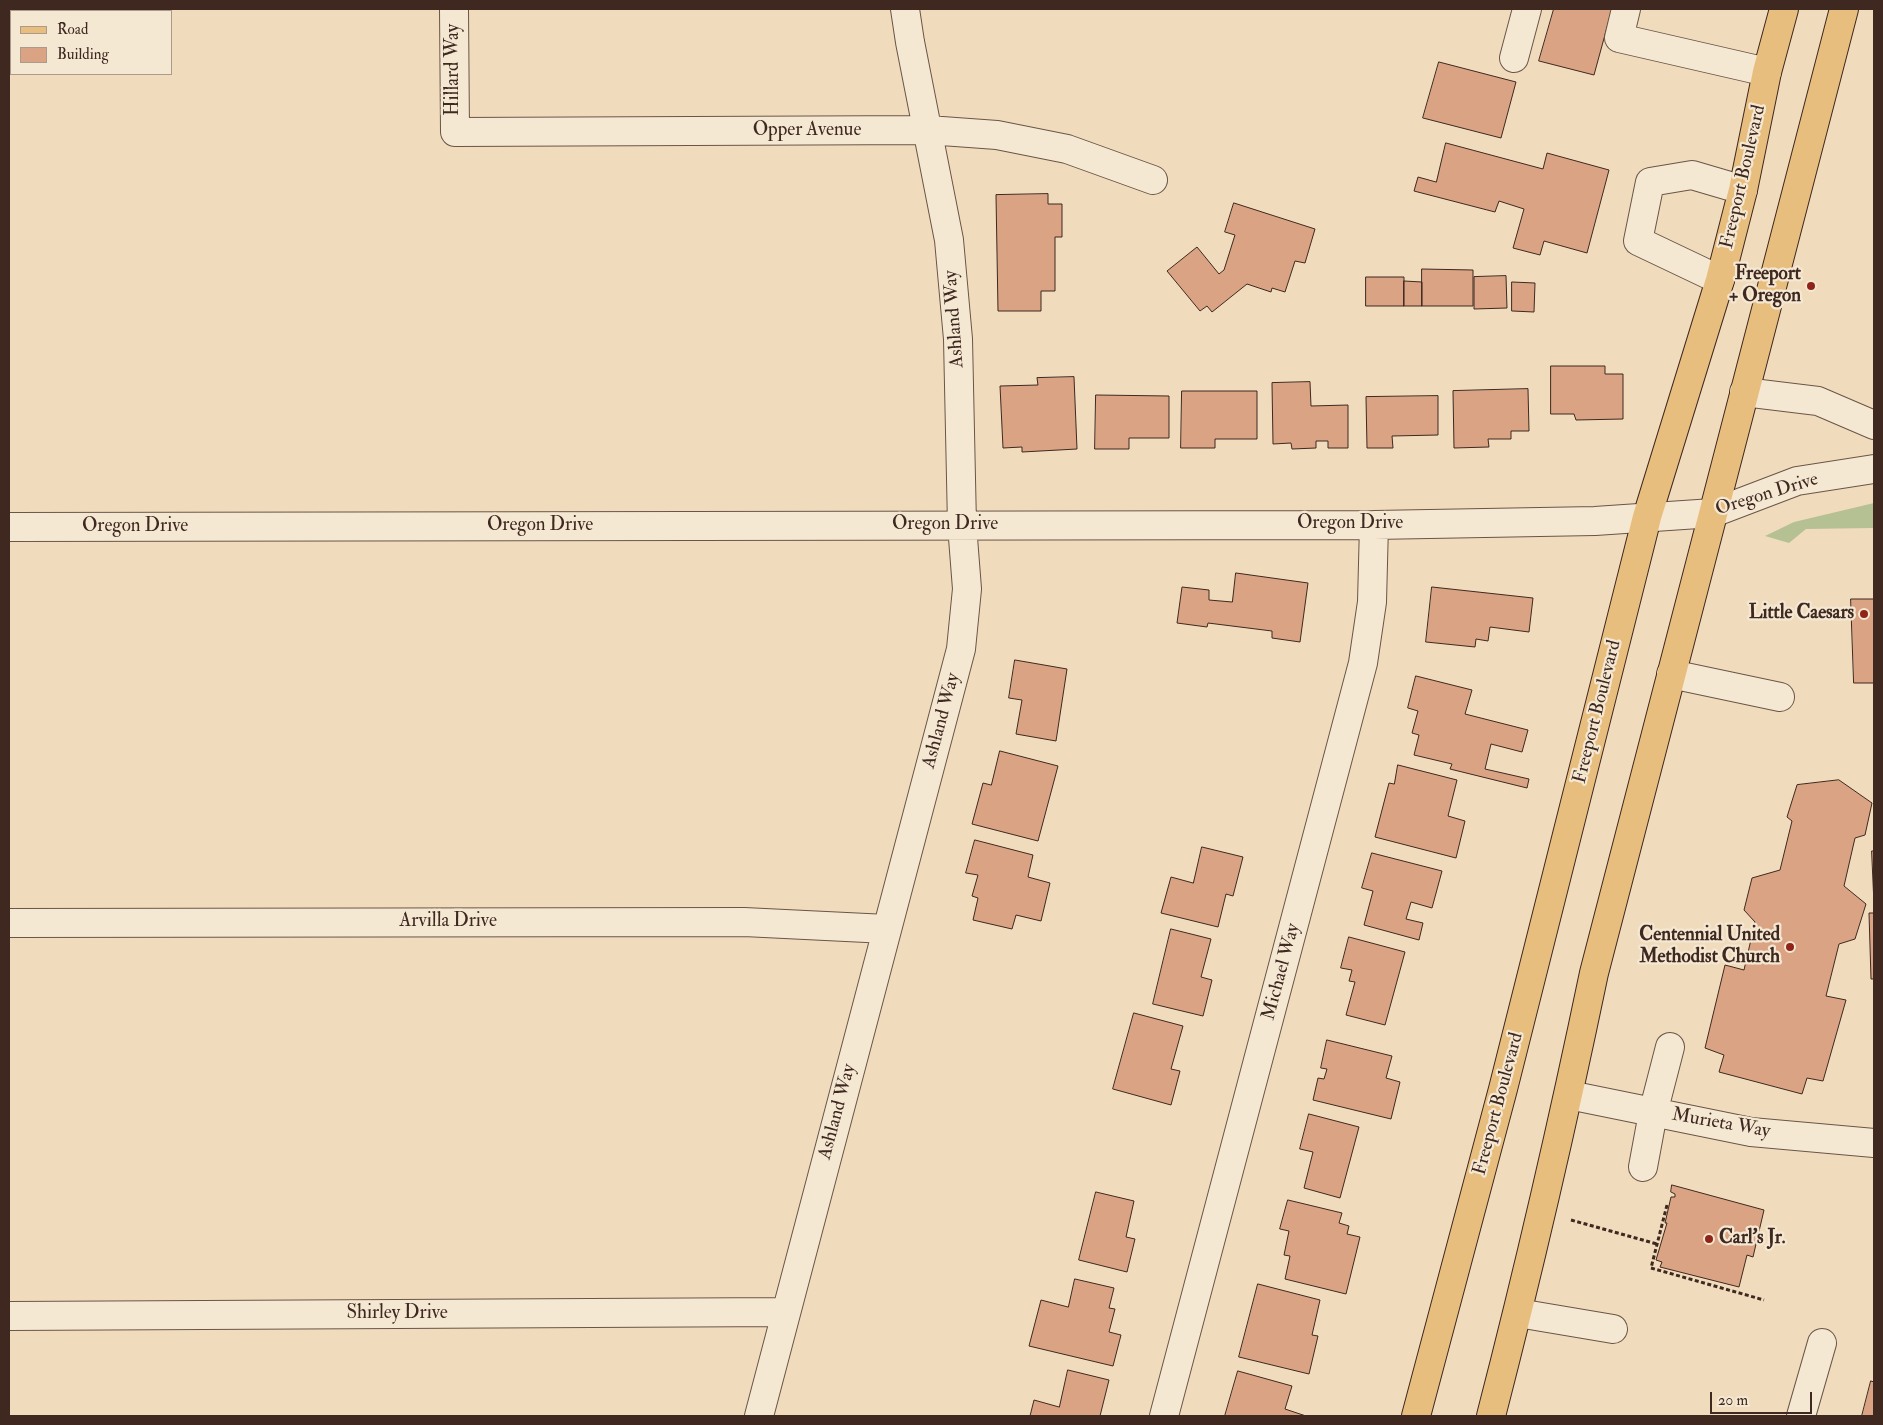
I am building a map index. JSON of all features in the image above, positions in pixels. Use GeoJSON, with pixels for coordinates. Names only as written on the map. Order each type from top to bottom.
{"type":"FeatureCollection","features":[{"type":"Feature","properties":{"kind":"main road","name":"Freeport Boulevard"},"geometry":{"type":"LineString","coordinates":[[1416,1416],[1506,1080],[1647,517],[1720,280],[1743,190],[1768,72],[1784,9]]}},
{"type":"Feature","properties":{"kind":"main road"},"geometry":{"type":"LineString","coordinates":[[1491,1416],[1518,1313],[1569,1095],[1594,973],[1844,9]]}},
{"type":"Feature","properties":{"kind":"street","name":"Hillard Way"},"geometry":{"type":"LineString","coordinates":[[454,9],[455,132]]}},
{"type":"Feature","properties":{"kind":"street","name":"Ashland Way"},"geometry":{"type":"LineString","coordinates":[[759,1416],[961,648],[967,589],[962,525],[958,338],[948,240],[905,9]]}},
{"type":"Feature","properties":{"kind":"street"},"geometry":{"type":"LineString","coordinates":[[1514,58],[1527,9]]}},
{"type":"Feature","properties":{"kind":"street"},"geometry":{"type":"LineString","coordinates":[[1626,9],[1619,38],[1768,72]]}},
{"type":"Feature","properties":{"kind":"street","name":"Opper Avenue"},"geometry":{"type":"LineString","coordinates":[[455,132],[928,130],[997,135],[1067,149],[1153,180]]}},
{"type":"Feature","properties":{"kind":"street"},"geometry":{"type":"LineString","coordinates":[[1720,280],[1638,241],[1650,182],[1692,175],[1743,190]]}},
{"type":"Feature","properties":{"kind":"street"},"geometry":{"type":"LineString","coordinates":[[1744,392],[1818,401],[1874,425]]}},
{"type":"Feature","properties":{"kind":"street","name":"Oregon Drive"},"geometry":{"type":"LineString","coordinates":[[9,527],[1374,524],[1595,521],[1713,513],[1797,481],[1874,469]]}},
{"type":"Feature","properties":{"kind":"street","name":"Michael Way"},"geometry":{"type":"LineString","coordinates":[[1164,1416],[1363,663],[1372,602],[1374,524]]}},
{"type":"Feature","properties":{"kind":"street"},"geometry":{"type":"LineString","coordinates":[[1671,674],[1780,697]]}},
{"type":"Feature","properties":{"kind":"street","name":"Arvilla Drive"},"geometry":{"type":"LineString","coordinates":[[9,923],[744,922],[887,930]]}},
{"type":"Feature","properties":{"kind":"street"},"geometry":{"type":"LineString","coordinates":[[1643,1167],[1653,1113],[1670,1047]]}},
{"type":"Feature","properties":{"kind":"street","name":"Murieta Way"},"geometry":{"type":"LineString","coordinates":[[1569,1095],[1751,1132],[1874,1143]]}},
{"type":"Feature","properties":{"kind":"street","name":"Shirley Drive"},"geometry":{"type":"LineString","coordinates":[[9,1316],[786,1312]]}},
{"type":"Feature","properties":{"kind":"street"},"geometry":{"type":"LineString","coordinates":[[1518,1313],[1613,1329]]}},
{"type":"Feature","properties":{"kind":"street"},"geometry":{"type":"LineString","coordinates":[[1802,1416],[1822,1344]]}},
{"type":"Feature","properties":{"kind":"path"},"geometry":{"type":"LineString","coordinates":[[1666,1205],[1651,1268],[1764,1300]]}},
{"type":"Feature","properties":{"kind":"path"},"geometry":{"type":"LineString","coordinates":[[1571,1220],[1657,1244]]}},
{"type":"Feature","properties":{"kind":"green space"},"geometry":{"type":"Polygon","coordinates":[[[1874,503],[1874,528],[1806,529],[1789,543],[1765,536],[1794,522],[1874,503]]]}},
{"type":"Feature","properties":{"kind":"building"},"geometry":{"type":"Polygon","coordinates":[[[1554,9],[1612,9],[1594,75],[1539,61],[1554,9]]]}},
{"type":"Feature","properties":{"kind":"building"},"geometry":{"type":"Polygon","coordinates":[[[1439,62],[1516,82],[1501,138],[1423,118],[1439,62]]]}},
{"type":"Feature","properties":{"kind":"building"},"geometry":{"type":"Polygon","coordinates":[[[1446,143],[1543,169],[1547,153],[1609,170],[1587,253],[1544,241],[1540,255],[1513,248],[1524,209],[1499,201],[1495,212],[1414,191],[1418,177],[1436,182],[1446,143]]]}},
{"type":"Feature","properties":{"kind":"building"},"geometry":{"type":"Polygon","coordinates":[[[1048,194],[1048,204],[1062,204],[1062,237],[1055,237],[1055,291],[1041,291],[1041,311],[998,311],[996,195],[1048,194]]]}},
{"type":"Feature","properties":{"kind":"building"},"geometry":{"type":"Polygon","coordinates":[[[1234,203],[1315,229],[1305,263],[1295,261],[1285,292],[1272,288],[1271,292],[1247,284],[1212,312],[1207,306],[1200,311],[1167,271],[1197,247],[1219,274],[1224,270],[1235,235],[1225,232],[1234,203]]]}},
{"type":"Feature","properties":{"kind":"building"},"geometry":{"type":"Polygon","coordinates":[[[1422,269],[1473,270],[1473,306],[1422,306],[1422,269]]]}},
{"type":"Feature","properties":{"kind":"building"},"geometry":{"type":"Polygon","coordinates":[[[1506,276],[1507,308],[1474,309],[1474,277],[1506,276]]]}},
{"type":"Feature","properties":{"kind":"building"},"geometry":{"type":"Polygon","coordinates":[[[1366,277],[1404,277],[1404,306],[1366,306],[1366,277]]]}},
{"type":"Feature","properties":{"kind":"building"},"geometry":{"type":"Polygon","coordinates":[[[1404,281],[1422,282],[1422,306],[1404,306],[1404,281]]]}},
{"type":"Feature","properties":{"kind":"building"},"geometry":{"type":"Polygon","coordinates":[[[1512,282],[1535,283],[1534,312],[1512,311],[1512,282]]]}},
{"type":"Feature","properties":{"kind":"building"},"geometry":{"type":"Polygon","coordinates":[[[1551,366],[1605,366],[1605,374],[1623,374],[1623,419],[1576,420],[1574,414],[1551,414],[1551,366]]]}},
{"type":"Feature","properties":{"kind":"building"},"geometry":{"type":"Polygon","coordinates":[[[1074,377],[1077,449],[1022,452],[1022,447],[1003,448],[1000,386],[1038,385],[1037,378],[1074,377]]]}},
{"type":"Feature","properties":{"kind":"building"},"geometry":{"type":"Polygon","coordinates":[[[1310,382],[1311,406],[1348,405],[1348,448],[1328,448],[1328,441],[1316,441],[1316,448],[1292,449],[1291,443],[1273,444],[1272,383],[1310,382]]]}},
{"type":"Feature","properties":{"kind":"building"},"geometry":{"type":"Polygon","coordinates":[[[1528,389],[1529,431],[1511,431],[1511,439],[1488,439],[1489,447],[1454,448],[1453,391],[1528,389]]]}},
{"type":"Feature","properties":{"kind":"building"},"geometry":{"type":"Polygon","coordinates":[[[1182,391],[1257,391],[1257,439],[1215,439],[1215,448],[1181,448],[1182,391]]]}},
{"type":"Feature","properties":{"kind":"building"},"geometry":{"type":"Polygon","coordinates":[[[1096,395],[1169,396],[1169,438],[1129,438],[1129,449],[1095,449],[1096,395]]]}},
{"type":"Feature","properties":{"kind":"building"},"geometry":{"type":"Polygon","coordinates":[[[1438,396],[1438,435],[1392,436],[1393,448],[1367,448],[1366,397],[1438,396]]]}},
{"type":"Feature","properties":{"kind":"building"},"geometry":{"type":"Polygon","coordinates":[[[1236,573],[1308,583],[1300,642],[1272,638],[1272,631],[1208,623],[1207,627],[1177,623],[1182,587],[1209,590],[1209,600],[1232,602],[1236,573]]]}},
{"type":"Feature","properties":{"kind":"building"},"geometry":{"type":"Polygon","coordinates":[[[1432,587],[1533,598],[1529,632],[1490,627],[1488,641],[1476,639],[1475,647],[1426,642],[1432,587]]]}},
{"type":"Feature","properties":{"kind":"building"},"geometry":{"type":"Polygon","coordinates":[[[1851,599],[1874,599],[1874,683],[1854,683],[1851,599]]]}},
{"type":"Feature","properties":{"kind":"building"},"geometry":{"type":"Polygon","coordinates":[[[1015,660],[1067,669],[1056,741],[1016,734],[1022,700],[1009,698],[1015,660]]]}},
{"type":"Feature","properties":{"kind":"building"},"geometry":{"type":"Polygon","coordinates":[[[1416,676],[1472,690],[1465,714],[1528,730],[1522,752],[1491,744],[1485,769],[1529,779],[1527,788],[1450,769],[1452,764],[1414,755],[1419,735],[1412,733],[1418,711],[1408,708],[1416,676]]]}},
{"type":"Feature","properties":{"kind":"building"},"geometry":{"type":"Polygon","coordinates":[[[1000,751],[1058,766],[1038,841],[972,824],[983,783],[991,785],[1000,751]]]}},
{"type":"Feature","properties":{"kind":"building"},"geometry":{"type":"Polygon","coordinates":[[[1398,765],[1457,780],[1448,816],[1465,821],[1456,858],[1375,837],[1389,783],[1394,784],[1398,765]]]}},
{"type":"Feature","properties":{"kind":"building"},"geometry":{"type":"Polygon","coordinates":[[[1839,780],[1872,803],[1865,835],[1855,838],[1844,886],[1866,904],[1855,939],[1839,944],[1826,996],[1846,1000],[1823,1081],[1807,1078],[1802,1094],[1719,1072],[1724,1055],[1705,1048],[1725,965],[1744,970],[1755,922],[1744,910],[1752,878],[1780,870],[1792,821],[1787,817],[1797,785],[1839,780]]]}},
{"type":"Feature","properties":{"kind":"building"},"geometry":{"type":"Polygon","coordinates":[[[975,840],[1033,855],[1028,877],[1050,883],[1041,921],[1016,915],[1012,929],[973,920],[978,898],[972,896],[978,875],[966,873],[975,840]]]}},
{"type":"Feature","properties":{"kind":"building"},"geometry":{"type":"Polygon","coordinates":[[[1202,847],[1243,857],[1233,896],[1226,894],[1218,927],[1161,913],[1171,877],[1193,883],[1202,847]]]}},
{"type":"Feature","properties":{"kind":"building"},"geometry":{"type":"Polygon","coordinates":[[[1872,851],[1874,851],[1874,913],[1872,851]]]}},
{"type":"Feature","properties":{"kind":"building"},"geometry":{"type":"Polygon","coordinates":[[[1372,853],[1442,871],[1432,908],[1411,902],[1406,919],[1423,923],[1419,940],[1364,925],[1373,891],[1362,888],[1372,853]]]}},
{"type":"Feature","properties":{"kind":"building"},"geometry":{"type":"Polygon","coordinates":[[[1869,913],[1874,913],[1874,979],[1871,979],[1869,913]]]}},
{"type":"Feature","properties":{"kind":"building"},"geometry":{"type":"Polygon","coordinates":[[[1171,929],[1211,939],[1201,977],[1212,980],[1203,1016],[1153,1004],[1171,929]]]}},
{"type":"Feature","properties":{"kind":"building"},"geometry":{"type":"Polygon","coordinates":[[[1349,937],[1405,952],[1385,1025],[1346,1015],[1355,982],[1349,981],[1352,970],[1341,968],[1349,937]]]}},
{"type":"Feature","properties":{"kind":"building"},"geometry":{"type":"Polygon","coordinates":[[[1134,1013],[1183,1026],[1171,1069],[1180,1071],[1171,1105],[1113,1089],[1134,1013]]]}},
{"type":"Feature","properties":{"kind":"building"},"geometry":{"type":"Polygon","coordinates":[[[1327,1040],[1392,1056],[1386,1078],[1400,1082],[1391,1119],[1313,1100],[1318,1078],[1324,1079],[1327,1069],[1321,1068],[1327,1040]]]}},
{"type":"Feature","properties":{"kind":"building"},"geometry":{"type":"Polygon","coordinates":[[[1309,1114],[1359,1127],[1340,1198],[1304,1188],[1313,1152],[1300,1149],[1309,1114]]]}},
{"type":"Feature","properties":{"kind":"building","name":"Carl's Jr."},"geometry":{"type":"Polygon","coordinates":[[[1672,1185],[1764,1210],[1753,1257],[1747,1255],[1739,1287],[1660,1267],[1662,1262],[1656,1260],[1667,1223],[1665,1223],[1671,1197],[1675,1197],[1675,1194],[1671,1192],[1672,1185]]]}},
{"type":"Feature","properties":{"kind":"building"},"geometry":{"type":"Polygon","coordinates":[[[1096,1192],[1134,1201],[1126,1237],[1135,1239],[1127,1272],[1079,1260],[1096,1192]]]}},
{"type":"Feature","properties":{"kind":"building"},"geometry":{"type":"Polygon","coordinates":[[[1288,1200],[1342,1213],[1339,1223],[1349,1226],[1347,1234],[1360,1237],[1346,1294],[1285,1279],[1290,1256],[1284,1255],[1289,1231],[1280,1229],[1288,1200]]]}},
{"type":"Feature","properties":{"kind":"building"},"geometry":{"type":"Polygon","coordinates":[[[1075,1279],[1114,1288],[1109,1308],[1115,1309],[1109,1332],[1121,1335],[1113,1366],[1029,1346],[1041,1300],[1068,1307],[1075,1279]]]}},
{"type":"Feature","properties":{"kind":"building"},"geometry":{"type":"Polygon","coordinates":[[[1258,1284],[1320,1300],[1312,1335],[1318,1336],[1309,1374],[1239,1357],[1258,1284]]]}},
{"type":"Feature","properties":{"kind":"building"},"geometry":{"type":"Polygon","coordinates":[[[1068,1370],[1109,1380],[1100,1416],[1030,1416],[1034,1400],[1059,1407],[1068,1370]]]}},
{"type":"Feature","properties":{"kind":"building"},"geometry":{"type":"Polygon","coordinates":[[[1238,1371],[1292,1386],[1285,1409],[1306,1416],[1225,1416],[1238,1371]]]}},
{"type":"Feature","properties":{"kind":"building"},"geometry":{"type":"Polygon","coordinates":[[[1871,1381],[1874,1382],[1874,1416],[1862,1416],[1871,1381]]]}},
{"type":"Feature","properties":{"kind":"place","name":"Freeport + Oregon"},"geometry":{"type":"Point","coordinates":[1811,286]}},
{"type":"Feature","properties":{"kind":"place","name":"Little Caesars"},"geometry":{"type":"Point","coordinates":[1864,614]}},
{"type":"Feature","properties":{"kind":"place","name":"Centennial United Methodist Church"},"geometry":{"type":"Point","coordinates":[1790,947]}},
{"type":"Feature","properties":{"kind":"place","name":"Carl's Jr."},"geometry":{"type":"Point","coordinates":[1709,1239]}}]}
